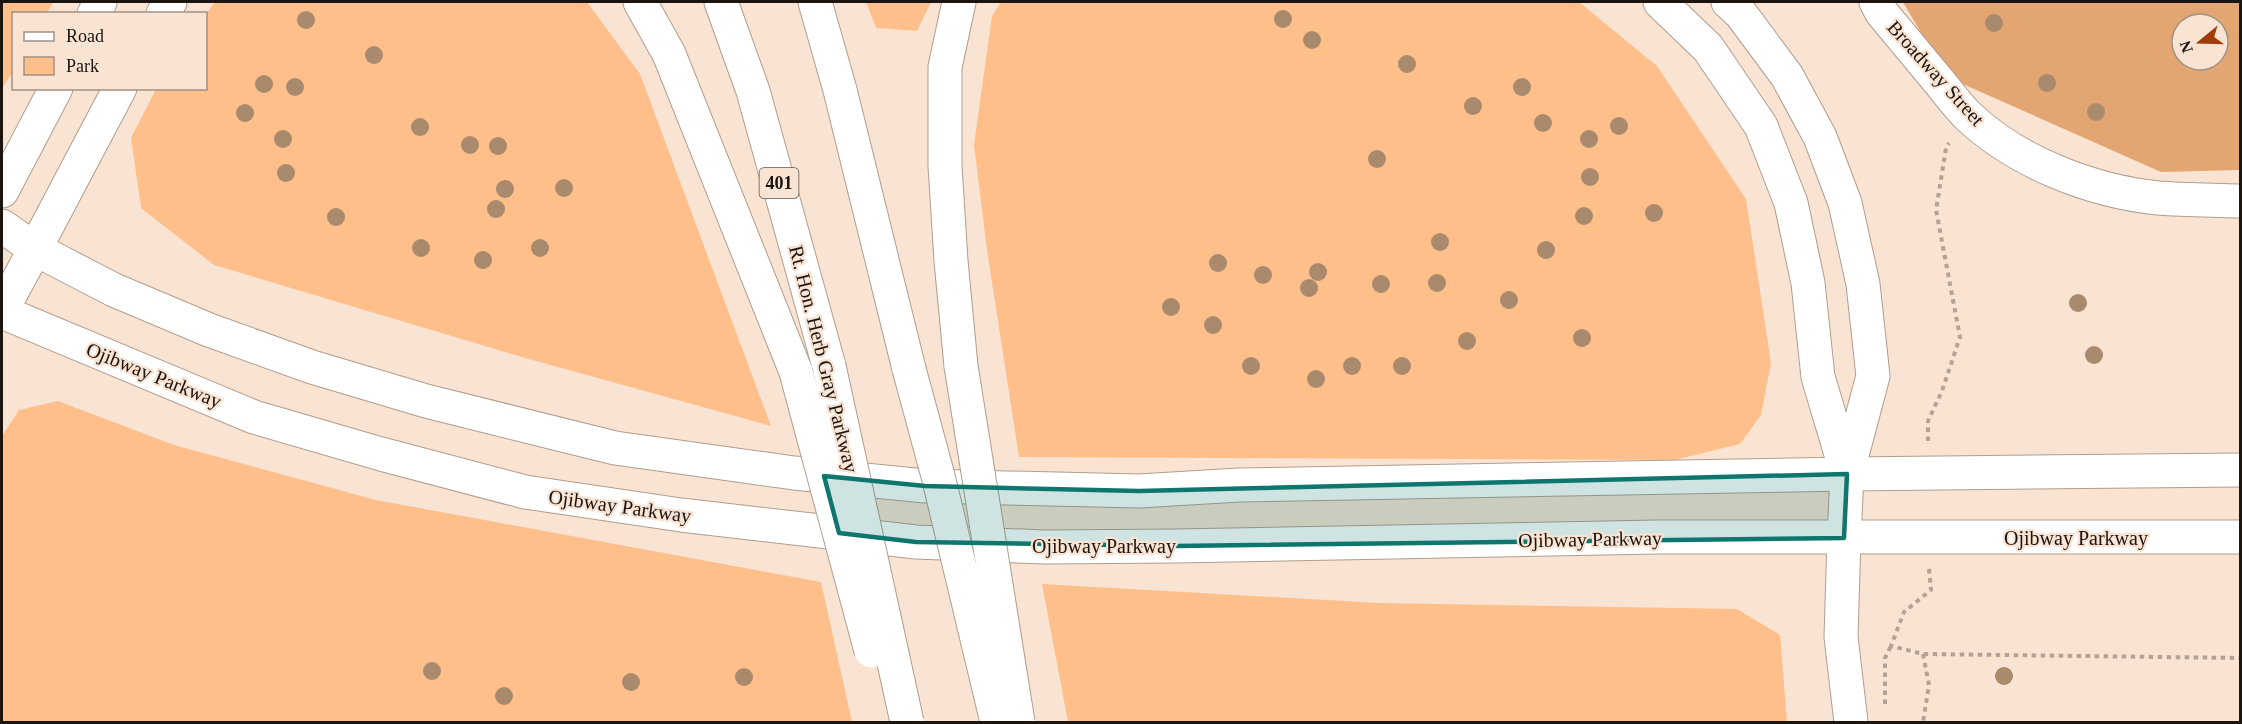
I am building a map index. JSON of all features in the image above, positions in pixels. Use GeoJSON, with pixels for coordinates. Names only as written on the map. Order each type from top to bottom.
{"type":"FeatureCollection","features":[{"type":"Feature","properties":{"kind":"main road"},"geometry":{"type":"LineString","coordinates":[[640,2],[669,54],[796,372],[891,723]]}},
{"type":"Feature","properties":{"kind":"main road","name":"Rt. Hon. Herb Gray Parkway"},"geometry":{"type":"LineString","coordinates":[[721,2],[753,91],[830,366],[907,723]]}},
{"type":"Feature","properties":{"kind":"main road"},"geometry":{"type":"LineString","coordinates":[[815,2],[840,90],[938,476],[997,723]]}},
{"type":"Feature","properties":{"kind":"main road"},"geometry":{"type":"LineString","coordinates":[[959,2],[945,67],[945,133],[951,261],[961,366],[1018,723]]}},
{"type":"Feature","properties":{"kind":"main road"},"geometry":{"type":"LineString","coordinates":[[1660,2],[1708,48],[1761,126],[1791,203],[1808,284],[1818,376],[1847,474]]}},
{"type":"Feature","properties":{"kind":"main road"},"geometry":{"type":"LineString","coordinates":[[1728,2],[1741,14],[1787,76],[1820,137],[1845,203],[1863,284],[1873,376],[1847,474],[1841,637],[1851,723]]}},
{"type":"Feature","properties":{"kind":"main road","name":"Broadway Street"},"geometry":{"type":"LineString","coordinates":[[1876,2],[1882,13],[1967,115],[2020,153],[2074,177],[2130,193],[2157,198],[2241,201]]}},
{"type":"Feature","properties":{"kind":"main road"},"geometry":{"type":"LineString","coordinates":[[2,191],[55,90]]}},
{"type":"Feature","properties":{"kind":"main road","name":"Ojibway Parkway"},"geometry":{"type":"LineString","coordinates":[[119,90],[2,311],[254,417],[525,492],[681,516],[916,542],[1044,547],[1658,537],[2241,537]]}},
{"type":"Feature","properties":{"kind":"main road"},"geometry":{"type":"LineString","coordinates":[[2,226],[35,249],[114,290],[209,330],[312,367],[426,401],[615,448],[794,473],[925,486],[1139,491],[1239,485],[1847,474],[2241,470]]}},
{"type":"Feature","properties":{"kind":"path"},"geometry":{"type":"LineString","coordinates":[[1885,708],[1885,658],[1891,646]]}},
{"type":"Feature","properties":{"kind":"path"},"geometry":{"type":"LineString","coordinates":[[1923,654],[1929,685],[1923,723]]}},
{"type":"Feature","properties":{"kind":"highlighted area"},"geometry":{"type":"Polygon","coordinates":[[[1847,474],[1844,538],[1176,546],[916,542],[839,533],[824,476],[925,486],[1139,491],[1847,474]]]}},
{"type":"Feature","properties":{"kind":"green space"},"geometry":{"type":"Polygon","coordinates":[[[2,2],[53,2],[48,12],[12,12],[12,73],[2,88],[2,2]]]}},
{"type":"Feature","properties":{"kind":"green space"},"geometry":{"type":"Polygon","coordinates":[[[215,2],[587,2],[640,74],[771,426],[518,356],[214,265],[141,208],[131,138],[155,90],[207,90],[207,13],[215,2]]]}},
{"type":"Feature","properties":{"kind":"green space"},"geometry":{"type":"Polygon","coordinates":[[[866,2],[931,2],[917,31],[876,28],[866,2]]]}},
{"type":"Feature","properties":{"kind":"green space"},"geometry":{"type":"Polygon","coordinates":[[[1001,2],[1579,2],[1657,66],[1746,199],[1771,363],[1761,415],[1740,444],[1674,460],[1019,457],[987,250],[974,145],[992,16],[1001,2]]]}},
{"type":"Feature","properties":{"kind":"green space"},"geometry":{"type":"Polygon","coordinates":[[[58,401],[174,445],[376,500],[821,582],[852,722],[2,722],[2,436],[19,410],[58,401]]]}},
{"type":"Feature","properties":{"kind":"green space"},"geometry":{"type":"Polygon","coordinates":[[[1042,584],[1379,603],[1737,609],[1780,635],[1787,722],[1068,722],[1042,584]]]}},
{"type":"Feature","properties":{"kind":"shaded area"},"geometry":{"type":"Polygon","coordinates":[[[1903,2],[2240,2],[2240,170],[2161,172],[1947,77],[1903,2]]]}}]}
